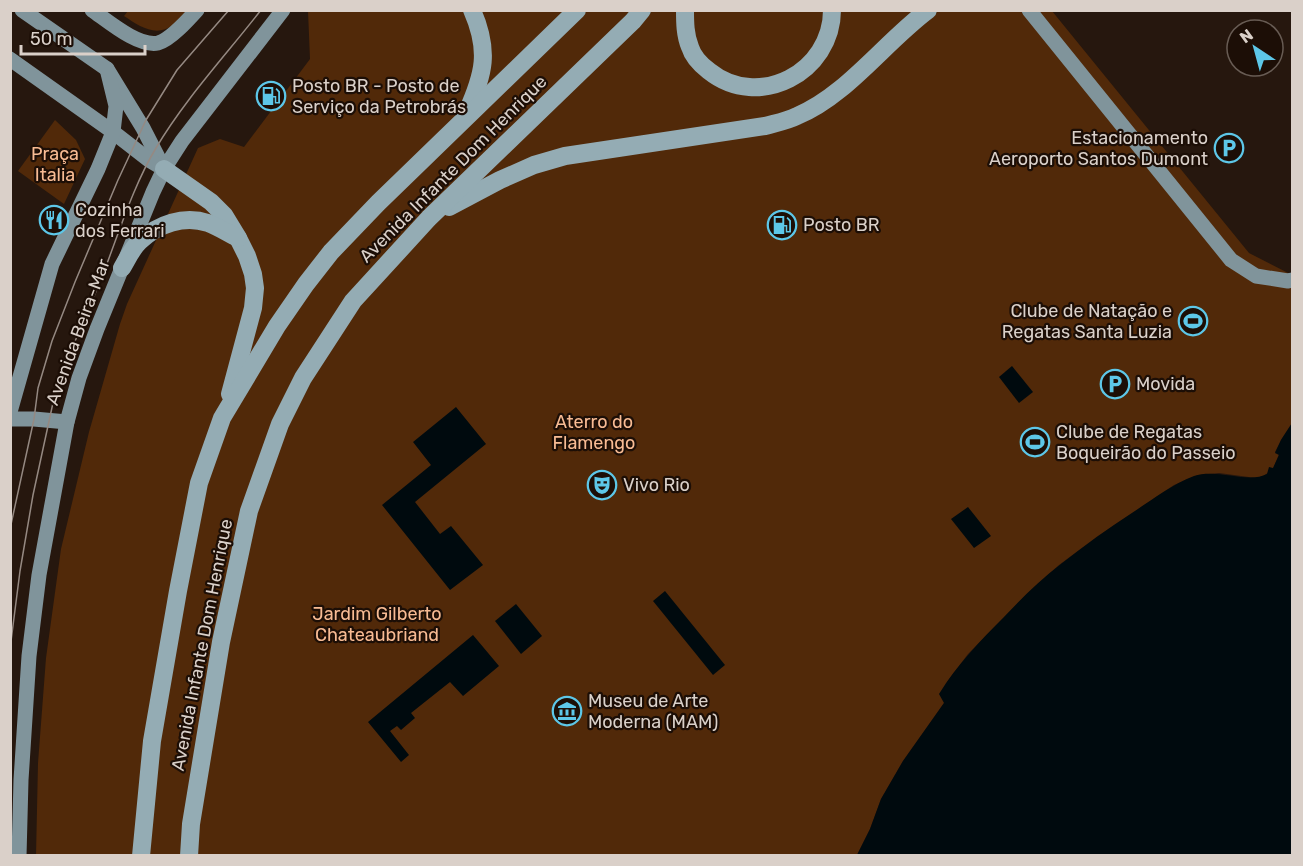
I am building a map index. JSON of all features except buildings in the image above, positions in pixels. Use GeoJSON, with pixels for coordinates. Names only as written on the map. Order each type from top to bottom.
{"type":"FeatureCollection","features":[{"type":"Feature","properties":{"kind":"highway"},"geometry":{"type":"LineString","coordinates":[[463,120],[481,79],[483,67],[481,40],[472,10]]}},
{"type":"Feature","properties":{"kind":"highway","name":"Avenida Infante Dom Henrique"},"geometry":{"type":"LineString","coordinates":[[141,855],[152,741],[180,579],[199,483],[222,418],[277,326],[332,252],[378,203],[577,10]]}},
{"type":"Feature","properties":{"kind":"highway","name":"Avenida Infante Dom Henrique"},"geometry":{"type":"LineString","coordinates":[[189,855],[193,812],[221,642],[249,511],[280,424],[303,378],[353,301],[429,218],[642,10]]}},
{"type":"Feature","properties":{"kind":"highway"},"geometry":{"type":"LineString","coordinates":[[685,10],[688,40],[697,59],[716,77],[735,84],[754,87],[777,84],[797,75],[808,66],[827,39],[831,27],[832,10]]}},
{"type":"Feature","properties":{"kind":"highway"},"geometry":{"type":"LineString","coordinates":[[429,218],[500,180],[534,165],[565,156],[765,126],[796,117],[816,107],[849,81],[928,10]]}},
{"type":"Feature","properties":{"kind":"highway"},"geometry":{"type":"LineString","coordinates":[[164,169],[211,202],[224,215],[247,256],[253,274],[255,288],[253,308],[222,418]]}},
{"type":"Feature","properties":{"kind":"highway"},"geometry":{"type":"LineString","coordinates":[[122,268],[138,242],[157,228],[178,221],[189,220],[209,224],[238,238]]}},
{"type":"Feature","properties":{"kind":"main road"},"geometry":{"type":"LineString","coordinates":[[22,10],[107,69],[143,128],[164,169]]}},
{"type":"Feature","properties":{"kind":"main road"},"geometry":{"type":"LineString","coordinates":[[92,10],[126,34],[145,43],[157,44],[197,10]]}},
{"type":"Feature","properties":{"kind":"main road","name":"Avenida Beira-Mar"},"geometry":{"type":"LineString","coordinates":[[19,855],[29,656],[39,575],[67,422],[79,378],[164,169],[182,141],[283,10]]}},
{"type":"Feature","properties":{"kind":"main road"},"geometry":{"type":"LineString","coordinates":[[1029,10],[1231,260],[1256,276],[1293,280]]}},
{"type":"Feature","properties":{"kind":"main road"},"geometry":{"type":"LineString","coordinates":[[10,60],[164,169]]}},
{"type":"Feature","properties":{"kind":"main road","name":"Avenida Beira-Mar"},"geometry":{"type":"LineString","coordinates":[[10,412],[52,264],[98,169],[113,132],[116,106],[107,69]]}},
{"type":"Feature","properties":{"kind":"main road"},"geometry":{"type":"LineString","coordinates":[[10,419],[67,422]]}},
{"type":"Feature","properties":{"kind":"green space"},"geometry":{"type":"Polygon","coordinates":[[[128,11],[187,11],[167,29],[154,31],[124,16],[128,11]]]}},
{"type":"Feature","properties":{"kind":"green space","name":"Aterro do Flamengo"},"geometry":{"type":"Polygon","coordinates":[[[308,11],[1052,11],[1249,253],[1292,275],[1292,423],[1275,452],[1279,454],[1273,469],[1262,477],[1256,478],[1219,473],[1198,475],[1174,485],[1098,536],[1059,565],[1027,594],[968,654],[947,682],[944,703],[903,761],[881,799],[857,855],[36,856],[38,763],[46,658],[61,549],[89,432],[120,324],[198,148],[220,139],[244,147],[310,59],[308,11]]]}},
{"type":"Feature","properties":{"kind":"green space","name":"Praça Italia"},"geometry":{"type":"Polygon","coordinates":[[[55,120],[76,140],[85,159],[64,204],[18,171],[55,120]]]}},
{"type":"Feature","properties":{"kind":"shaded area"},"geometry":{"type":"Polygon","coordinates":[[[1012,366],[1033,392],[1019,403],[999,377],[1012,366]]]}},
{"type":"Feature","properties":{"kind":"shaded area"},"geometry":{"type":"Polygon","coordinates":[[[456,407],[486,444],[415,502],[440,534],[451,526],[483,565],[450,590],[382,505],[431,465],[413,442],[456,407]]]}},
{"type":"Feature","properties":{"kind":"shaded area"},"geometry":{"type":"Polygon","coordinates":[[[1292,423],[1292,855],[857,855],[881,799],[903,761],[944,703],[939,694],[969,654],[1024,596],[1053,570],[1096,538],[1162,493],[1186,480],[1203,474],[1259,477],[1267,474],[1269,467],[1273,468],[1279,455],[1275,453],[1292,423]]]}},
{"type":"Feature","properties":{"kind":"shaded area"},"geometry":{"type":"Polygon","coordinates":[[[968,507],[991,536],[974,548],[951,519],[968,507]]]}},
{"type":"Feature","properties":{"kind":"shaded area"},"geometry":{"type":"Polygon","coordinates":[[[665,591],[725,665],[713,675],[653,601],[665,591]]]}},
{"type":"Feature","properties":{"kind":"shaded area"},"geometry":{"type":"Polygon","coordinates":[[[516,604],[542,636],[521,654],[495,621],[516,604]]]}},
{"type":"Feature","properties":{"kind":"shaded area"},"geometry":{"type":"Polygon","coordinates":[[[473,635],[499,666],[463,696],[450,682],[411,713],[415,718],[401,730],[397,726],[390,731],[409,755],[401,762],[368,722],[473,635]]]}},
{"type":"Feature","properties":{"kind":"tram line"},"geometry":{"type":"LineString","coordinates":[[10,529],[34,419],[38,388],[52,341],[118,180],[146,120],[177,70],[229,10]]}},
{"type":"Feature","properties":{"kind":"tram line"},"geometry":{"type":"LineString","coordinates":[[10,649],[33,495],[61,374],[97,289],[133,194],[156,148],[180,112],[261,10]]}},
{"type":"Feature","properties":{"kind":"place","name":"Posto BR - Posto de Serviço da Petrobrás"},"geometry":{"type":"Point","coordinates":[271,96]}},
{"type":"Feature","properties":{"kind":"place","name":"Estacionamento Aeroporto Santos Dumont"},"geometry":{"type":"Point","coordinates":[1229,148]}},
{"type":"Feature","properties":{"kind":"place","name":"Cozinha dos Ferrari"},"geometry":{"type":"Point","coordinates":[54,220]}},
{"type":"Feature","properties":{"kind":"place","name":"Posto BR"},"geometry":{"type":"Point","coordinates":[782,225]}},
{"type":"Feature","properties":{"kind":"place","name":"Clube de Natação e Regatas Santa Luzia"},"geometry":{"type":"Point","coordinates":[1193,321]}},
{"type":"Feature","properties":{"kind":"place","name":"Movida"},"geometry":{"type":"Point","coordinates":[1115,384]}},
{"type":"Feature","properties":{"kind":"place","name":"Clube de Regatas Boqueirão do Passeio"},"geometry":{"type":"Point","coordinates":[1035,442]}},
{"type":"Feature","properties":{"kind":"place","name":"Vivo Rio"},"geometry":{"type":"Point","coordinates":[602,485]}},
{"type":"Feature","properties":{"kind":"place","name":"Museu de Arte Moderna (MAM)"},"geometry":{"type":"Point","coordinates":[567,711]}},
{"type":"Feature","properties":{"kind":"park label","name":"Jardim Gilberto Chateaubriand"},"geometry":{"type":"Point","coordinates":[377,624]}}]}
